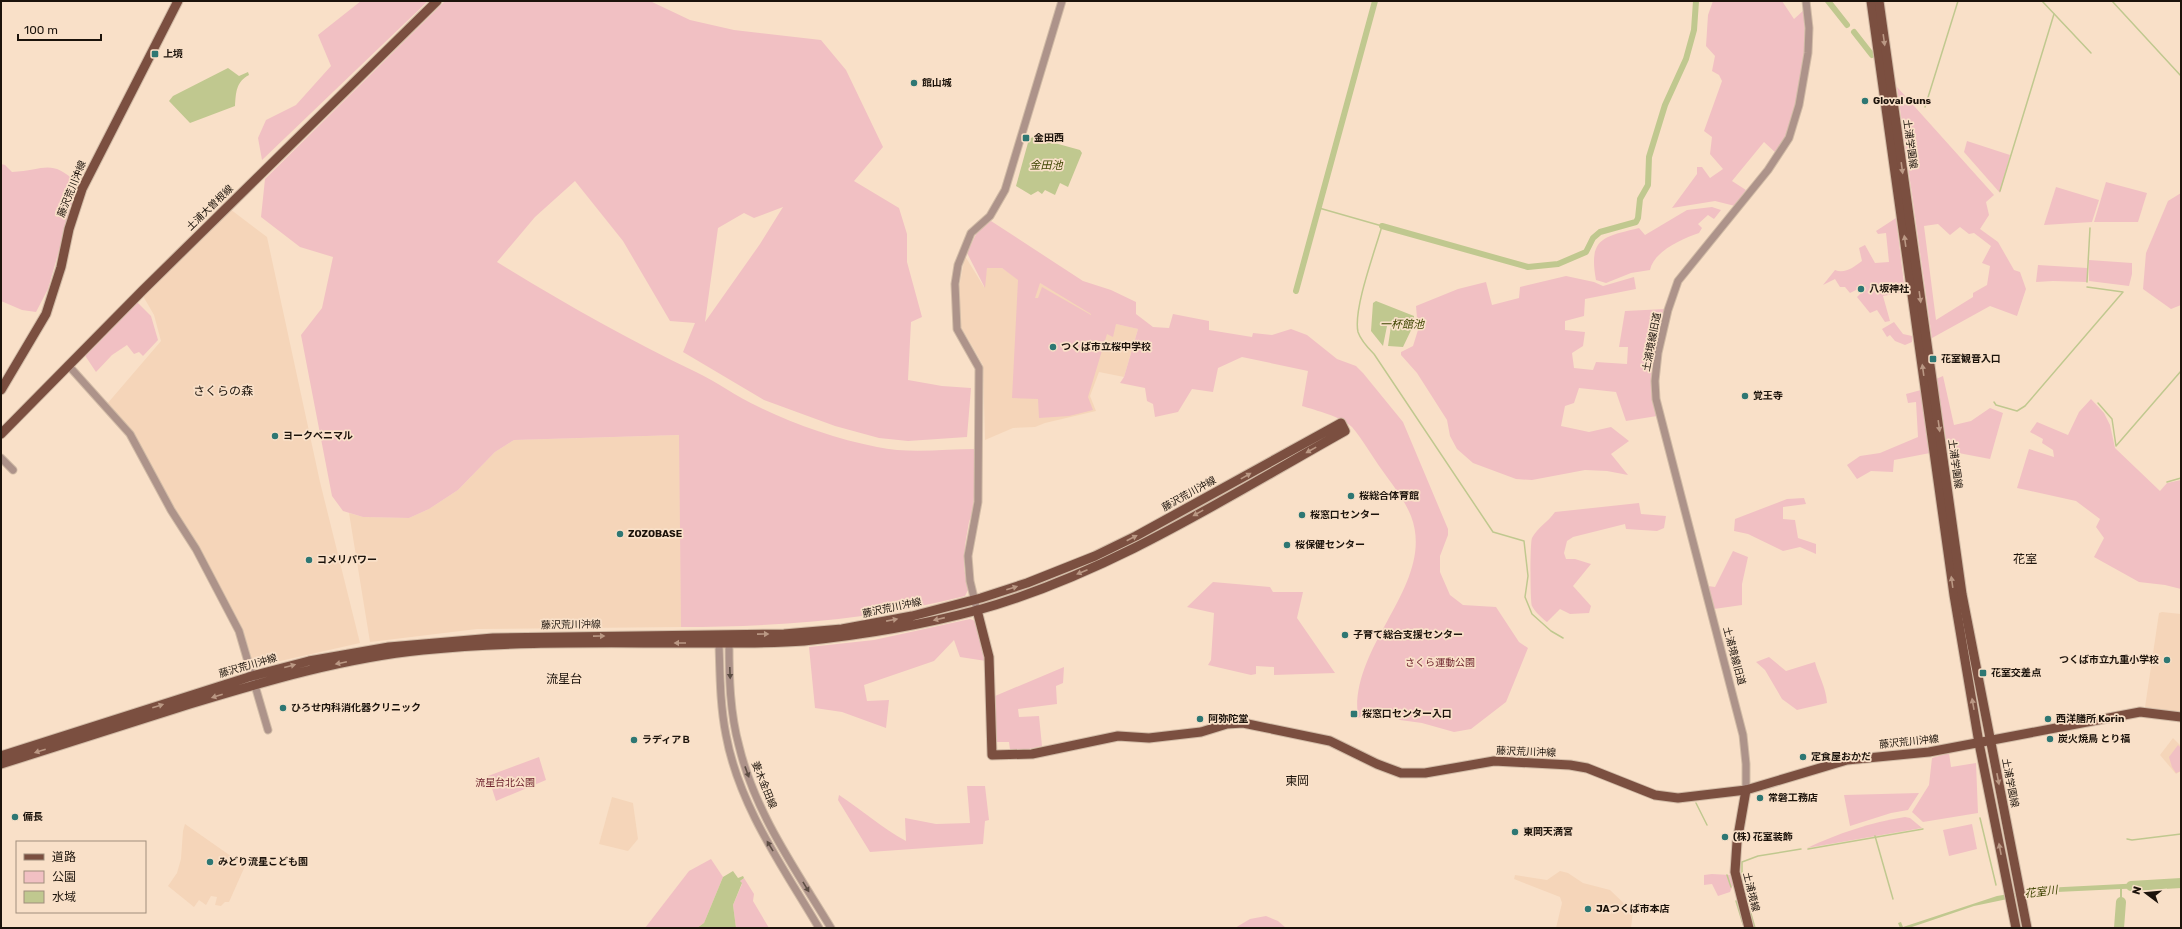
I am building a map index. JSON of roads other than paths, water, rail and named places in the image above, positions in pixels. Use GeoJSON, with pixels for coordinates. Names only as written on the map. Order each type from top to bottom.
{"type":"FeatureCollection","features":[{"type":"Feature","properties":{"kind":"main road","name":"藤沢荒川沖線"},"geometry":{"type":"LineString","coordinates":[[1,390],[46,314],[61,268],[70,223],[82,189],[178,1]]}},
{"type":"Feature","properties":{"kind":"main road","name":"土浦大曽根線"},"geometry":{"type":"LineString","coordinates":[[1,434],[68,365],[437,1]]}},
{"type":"Feature","properties":{"kind":"main road","name":"土浦学園線"},"geometry":{"type":"LineString","coordinates":[[1871,1],[1954,595],[1980,743],[2016,928]]}},
{"type":"Feature","properties":{"kind":"main road","name":"土浦学園線"},"geometry":{"type":"LineString","coordinates":[[1879,1],[1962,594],[2027,928]]}},
{"type":"Feature","properties":{"kind":"main road","name":"藤沢荒川沖線"},"geometry":{"type":"LineString","coordinates":[[1,756],[253,680],[335,656],[447,640],[509,637],[784,634],[842,629],[912,616],[975,600],[1027,583],[1095,556],[1142,533],[1341,423],[1345,431],[1153,538],[1098,565],[1031,593],[977,610],[906,626],[802,641],[719,644],[533,644],[435,648],[349,661],[253,680],[1,764]]}},
{"type":"Feature","properties":{"kind":"main road","name":"藤沢荒川沖線"},"geometry":{"type":"LineString","coordinates":[[977,610],[989,656],[992,755],[1032,754],[1118,736],[1148,738],[1201,732],[1228,724],[1242,723],[1330,741],[1377,764],[1401,773],[1425,773],[1484,762],[1504,761],[1583,767],[1646,792],[1672,798],[1694,797],[1746,790],[1841,761],[1874,756],[1929,752],[2140,712],[2181,717]]}},
{"type":"Feature","properties":{"kind":"main road","name":"土浦境線"},"geometry":{"type":"LineString","coordinates":[[1746,790],[1736,842],[1735,872],[1749,928]]}},
{"type":"Feature","properties":{"kind":"street"},"geometry":{"type":"LineString","coordinates":[[977,610],[970,581],[968,556],[978,502],[979,368],[957,329],[954,301],[956,276],[971,233],[990,216],[1005,190],[1062,1]]}},
{"type":"Feature","properties":{"kind":"street","name":"土浦境線旧道"},"geometry":{"type":"LineString","coordinates":[[1746,790],[1746,764],[1743,736],[1656,399],[1655,381],[1661,340],[1678,282],[1768,170],[1790,138],[1799,105],[1808,53],[1806,1]]}},
{"type":"Feature","properties":{"kind":"street"},"geometry":{"type":"LineString","coordinates":[[68,365],[130,434],[239,631],[268,730]]}},
{"type":"Feature","properties":{"kind":"street"},"geometry":{"type":"LineString","coordinates":[[1,458],[13,470]]}},
{"type":"Feature","properties":{"kind":"street"},"geometry":{"type":"LineString","coordinates":[[719,644],[724,635]]}},
{"type":"Feature","properties":{"kind":"street","name":"妻木金田線"},"geometry":{"type":"LineString","coordinates":[[724,635],[729,643],[732,706],[738,746],[745,768],[759,805],[831,928]]}},
{"type":"Feature","properties":{"kind":"street","name":"妻木金田線"},"geometry":{"type":"LineString","coordinates":[[719,644],[723,717],[735,770],[749,806],[766,838],[819,928]]}},
{"type":"Feature","properties":{"kind":"water"},"geometry":{"type":"Polygon","coordinates":[[[228,68],[239,76],[248,72],[249,75],[239,84],[236,92],[235,106],[190,123],[169,101],[173,96],[228,68]]]}},
{"type":"Feature","properties":{"kind":"water","name":"金田池"},"geometry":{"type":"Polygon","coordinates":[[[1033,137],[1080,150],[1082,153],[1068,187],[1060,183],[1055,195],[1045,190],[1042,194],[1038,191],[1031,195],[1016,186],[1029,139],[1033,137]]]}},
{"type":"Feature","properties":{"kind":"water","name":"一杯館池"},"geometry":{"type":"Polygon","coordinates":[[[1376,301],[1414,316],[1414,324],[1403,347],[1388,346],[1391,326],[1387,326],[1383,346],[1371,331],[1373,303],[1376,301]]]}},
{"type":"Feature","properties":{"kind":"water"},"geometry":{"type":"Polygon","coordinates":[[[733,871],[738,878],[743,876],[744,878],[740,881],[742,883],[733,905],[736,928],[697,928],[704,923],[723,877],[733,871]]]}},
{"type":"Feature","properties":{"kind":"water"},"geometry":{"type":"Polygon","coordinates":[[[2143,883],[2144,888],[2122,889],[2122,902],[2120,901],[2120,889],[2036,893],[1974,906],[1909,928],[1900,928],[1898,923],[1901,922],[1903,927],[1997,896],[2044,888],[2143,883]]]}},
{"type":"Feature","properties":{"kind":"waterway"},"geometry":{"type":"LineString","coordinates":[[1296,291],[1375,1]]}},
{"type":"Feature","properties":{"kind":"waterway"},"geometry":{"type":"LineString","coordinates":[[1382,226],[1528,267],[1558,264],[1586,252],[1593,238],[1600,232],[1636,222],[1638,218],[1640,199],[1648,185],[1649,157],[1665,105],[1686,59],[1694,30],[1696,1]]}},
{"type":"Feature","properties":{"kind":"waterway"},"geometry":{"type":"LineString","coordinates":[[1828,1],[1847,25]]}},
{"type":"Feature","properties":{"kind":"waterway"},"geometry":{"type":"LineString","coordinates":[[1925,107],[1958,1]]}},
{"type":"Feature","properties":{"kind":"waterway"},"geometry":{"type":"LineString","coordinates":[[2042,1],[2091,53]]}},
{"type":"Feature","properties":{"kind":"waterway"},"geometry":{"type":"LineString","coordinates":[[2112,1],[2181,76]]}},
{"type":"Feature","properties":{"kind":"waterway"},"geometry":{"type":"LineString","coordinates":[[2000,191],[2054,14]]}},
{"type":"Feature","properties":{"kind":"waterway"},"geometry":{"type":"LineString","coordinates":[[1854,32],[1872,55]]}},
{"type":"Feature","properties":{"kind":"waterway"},"geometry":{"type":"LineString","coordinates":[[1319,208],[1382,226],[1370,264],[1359,309],[1357,322],[1359,335],[1374,354],[1493,532],[1524,541],[1528,576],[1525,597],[1532,614],[1551,631],[1563,638]]}},
{"type":"Feature","properties":{"kind":"waterway"},"geometry":{"type":"LineString","coordinates":[[2087,282],[2090,228]]}},
{"type":"Feature","properties":{"kind":"waterway"},"geometry":{"type":"LineString","coordinates":[[1994,402],[1996,405],[2017,411],[2025,406],[2123,292],[2087,287]]}},
{"type":"Feature","properties":{"kind":"waterway"},"geometry":{"type":"LineString","coordinates":[[2098,403],[2112,419],[2116,446],[2181,371]]}},
{"type":"Feature","properties":{"kind":"waterway"},"geometry":{"type":"LineString","coordinates":[[2167,482],[2181,478]]}},
{"type":"Feature","properties":{"kind":"waterway"},"geometry":{"type":"LineString","coordinates":[[1696,803],[1707,825]]}},
{"type":"Feature","properties":{"kind":"waterway"},"geometry":{"type":"LineString","coordinates":[[1980,818],[1996,885]]}},
{"type":"Feature","properties":{"kind":"waterway"},"geometry":{"type":"LineString","coordinates":[[1808,849],[1923,829]]}},
{"type":"Feature","properties":{"kind":"waterway"},"geometry":{"type":"LineString","coordinates":[[2127,839],[2132,840],[2181,834]]}},
{"type":"Feature","properties":{"kind":"waterway"},"geometry":{"type":"LineString","coordinates":[[1875,836],[1893,899]]}},
{"type":"Feature","properties":{"kind":"waterway"},"geometry":{"type":"LineString","coordinates":[[1755,928],[1742,882],[1742,862],[1758,856],[1801,849]]}},
{"type":"Feature","properties":{"kind":"waterway"},"geometry":{"type":"LineString","coordinates":[[1727,875],[1731,887]]}},
{"type":"Feature","properties":{"kind":"waterway","name":"花室川"},"geometry":{"type":"LineString","coordinates":[[2131,886],[2181,883]]}},
{"type":"Feature","properties":{"kind":"waterway"},"geometry":{"type":"LineString","coordinates":[[1736,901],[1743,924]]}},
{"type":"Feature","properties":{"kind":"waterway"},"geometry":{"type":"LineString","coordinates":[[2119,928],[2121,902]]}},
{"type":"Feature","properties":{"kind":"place","name":"上境"},"geometry":{"type":"Point","coordinates":[155,54]}},
{"type":"Feature","properties":{"kind":"place","name":"館山城"},"geometry":{"type":"Point","coordinates":[914,83]}},
{"type":"Feature","properties":{"kind":"place","name":"Gloval Guns"},"geometry":{"type":"Point","coordinates":[1865,101]}},
{"type":"Feature","properties":{"kind":"place","name":"金田西"},"geometry":{"type":"Point","coordinates":[1026,138]}},
{"type":"Feature","properties":{"kind":"place","name":"八坂神社"},"geometry":{"type":"Point","coordinates":[1861,289]}},
{"type":"Feature","properties":{"kind":"place","name":"つくば市立桜中学校"},"geometry":{"type":"Point","coordinates":[1053,347]}},
{"type":"Feature","properties":{"kind":"place","name":"花室観音入口"},"geometry":{"type":"Point","coordinates":[1933,359]}},
{"type":"Feature","properties":{"kind":"place","name":"覚王寺"},"geometry":{"type":"Point","coordinates":[1745,396]}},
{"type":"Feature","properties":{"kind":"place","name":"ヨークベニマル"},"geometry":{"type":"Point","coordinates":[275,436]}},
{"type":"Feature","properties":{"kind":"place","name":"桜総合体育館"},"geometry":{"type":"Point","coordinates":[1351,496]}},
{"type":"Feature","properties":{"kind":"place","name":"桜窓口センター"},"geometry":{"type":"Point","coordinates":[1302,515]}},
{"type":"Feature","properties":{"kind":"place","name":"ZOZOBASE"},"geometry":{"type":"Point","coordinates":[620,534]}},
{"type":"Feature","properties":{"kind":"place","name":"桜保健センター"},"geometry":{"type":"Point","coordinates":[1287,545]}},
{"type":"Feature","properties":{"kind":"place","name":"コメリパワー"},"geometry":{"type":"Point","coordinates":[309,560]}},
{"type":"Feature","properties":{"kind":"place","name":"子育て総合支援センター"},"geometry":{"type":"Point","coordinates":[1345,635]}},
{"type":"Feature","properties":{"kind":"place","name":"つくば市立九重小学校"},"geometry":{"type":"Point","coordinates":[2167,660]}},
{"type":"Feature","properties":{"kind":"place","name":"花室交差点"},"geometry":{"type":"Point","coordinates":[1983,673]}},
{"type":"Feature","properties":{"kind":"place","name":"ひろせ内科消化器クリニック"},"geometry":{"type":"Point","coordinates":[283,708]}},
{"type":"Feature","properties":{"kind":"place","name":"桜窓口センター入口"},"geometry":{"type":"Point","coordinates":[1354,714]}},
{"type":"Feature","properties":{"kind":"place","name":"阿弥陀堂"},"geometry":{"type":"Point","coordinates":[1200,719]}},
{"type":"Feature","properties":{"kind":"place","name":"西洋膳所 Korin"},"geometry":{"type":"Point","coordinates":[2048,719]}},
{"type":"Feature","properties":{"kind":"place","name":"炭火焼鳥 とり福"},"geometry":{"type":"Point","coordinates":[2050,739]}},
{"type":"Feature","properties":{"kind":"place","name":"ラディアＢ"},"geometry":{"type":"Point","coordinates":[634,740]}},
{"type":"Feature","properties":{"kind":"place","name":"定食屋おかだ"},"geometry":{"type":"Point","coordinates":[1803,757]}},
{"type":"Feature","properties":{"kind":"place","name":"常磐工務店"},"geometry":{"type":"Point","coordinates":[1760,798]}},
{"type":"Feature","properties":{"kind":"place","name":"備長"},"geometry":{"type":"Point","coordinates":[15,817]}},
{"type":"Feature","properties":{"kind":"place","name":"東岡天満宮"},"geometry":{"type":"Point","coordinates":[1515,832]}},
{"type":"Feature","properties":{"kind":"place","name":"(株) 花室装飾"},"geometry":{"type":"Point","coordinates":[1725,837]}},
{"type":"Feature","properties":{"kind":"place","name":"みどり流星こども園"},"geometry":{"type":"Point","coordinates":[210,862]}},
{"type":"Feature","properties":{"kind":"place","name":"JAつくば市本店"},"geometry":{"type":"Point","coordinates":[1588,909]}},
{"type":"Feature","properties":{"kind":"district","name":"さくらの森"},"geometry":{"type":"Point","coordinates":[223,391]}},
{"type":"Feature","properties":{"kind":"district","name":"花室"},"geometry":{"type":"Point","coordinates":[2025,559]}},
{"type":"Feature","properties":{"kind":"district","name":"流星台"},"geometry":{"type":"Point","coordinates":[564,679]}},
{"type":"Feature","properties":{"kind":"district","name":"東岡"},"geometry":{"type":"Point","coordinates":[1297,781]}},
{"type":"Feature","properties":{"kind":"park label","name":"さくら運動公園"},"geometry":{"type":"Point","coordinates":[1440,663]}},
{"type":"Feature","properties":{"kind":"park label","name":"流星台北公園"},"geometry":{"type":"Point","coordinates":[505,783]}}]}
